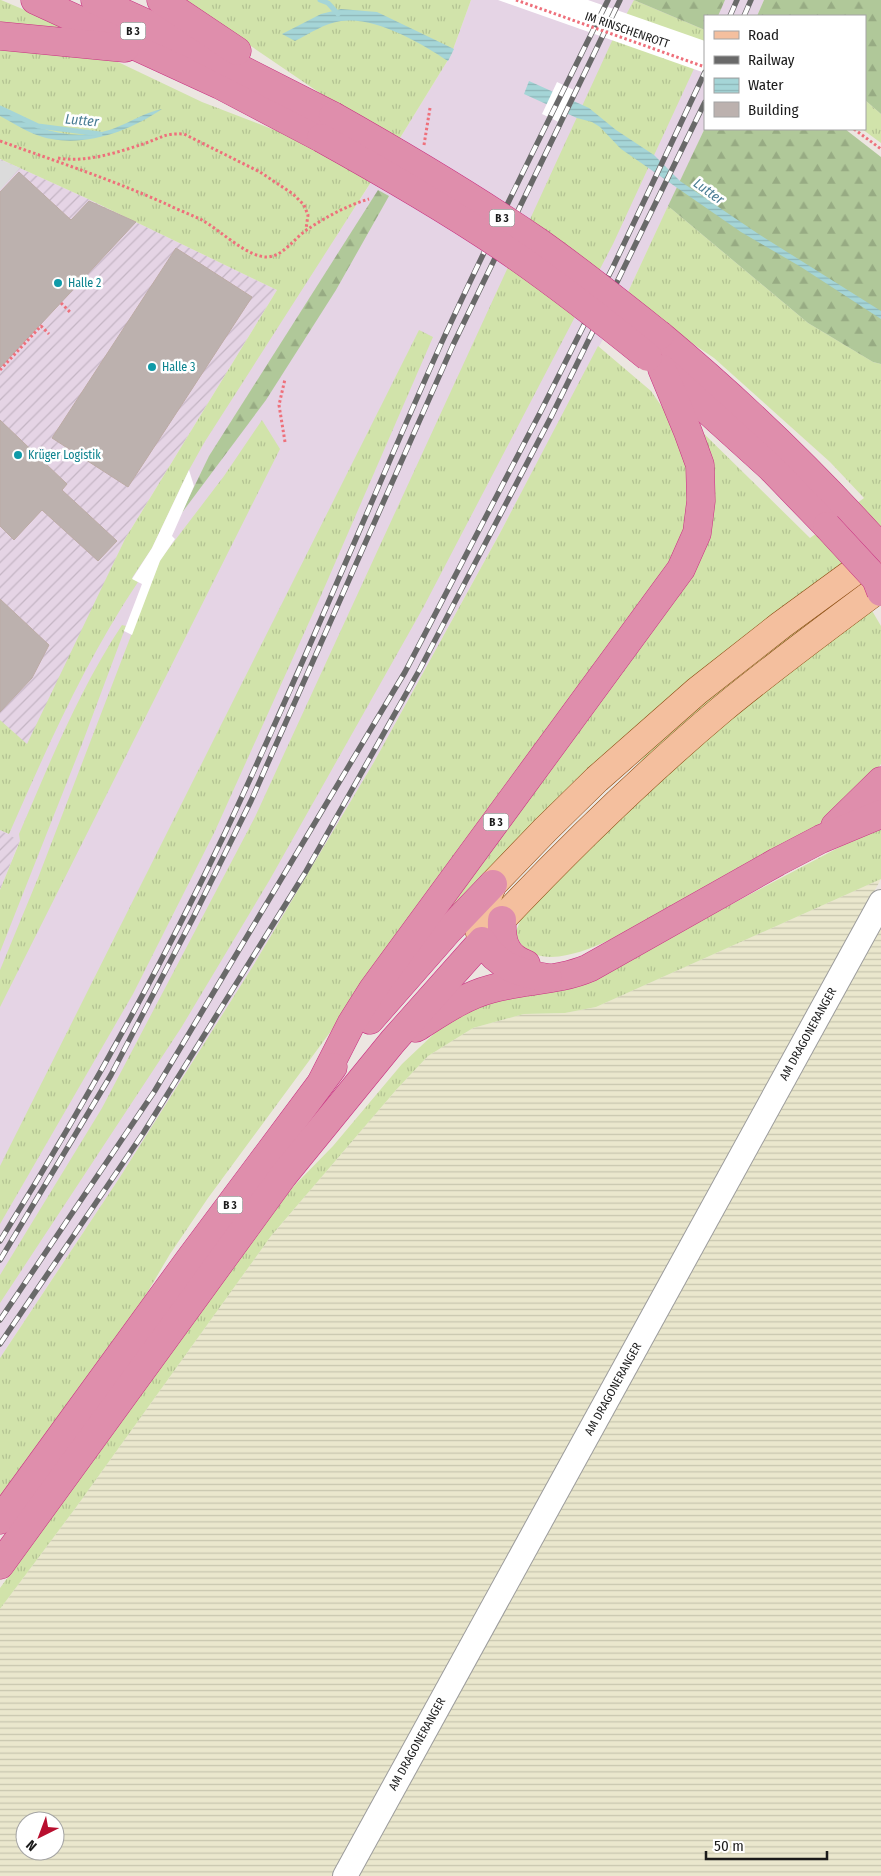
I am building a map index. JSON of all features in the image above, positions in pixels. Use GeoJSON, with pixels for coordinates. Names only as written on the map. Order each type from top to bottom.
{"type":"FeatureCollection","features":[{"type":"Feature","properties":{"kind":"highway","name":"B 3"},"geometry":{"type":"LineString","coordinates":[[35,0],[220,85],[327,127]]}},
{"type":"Feature","properties":{"kind":"highway","name":"B 3"},"geometry":{"type":"LineString","coordinates":[[95,0],[192,44],[289,92],[327,127],[429,200],[503,247],[604,322],[754,417],[838,518],[880,586]]}},
{"type":"Feature","properties":{"kind":"highway"},"geometry":{"type":"LineString","coordinates":[[161,0],[237,51],[289,92]]}},
{"type":"Feature","properties":{"kind":"highway","name":"B 3"},"geometry":{"type":"LineString","coordinates":[[74,17],[192,44]]}},
{"type":"Feature","properties":{"kind":"highway"},"geometry":{"type":"LineString","coordinates":[[0,36],[146,50]]}},
{"type":"Feature","properties":{"kind":"highway","name":"B 3"},"geometry":{"type":"LineString","coordinates":[[322,1081],[350,1024],[373,989],[681,569],[697,533],[701,501],[700,465],[657,354]]}},
{"type":"Feature","properties":{"kind":"highway","name":"B 3"},"geometry":{"type":"LineString","coordinates":[[838,518],[881,548]]}},
{"type":"Feature","properties":{"kind":"highway"},"geometry":{"type":"LineString","coordinates":[[821,839],[881,781]]}},
{"type":"Feature","properties":{"kind":"highway"},"geometry":{"type":"LineString","coordinates":[[393,1041],[452,1006],[482,991],[583,971],[821,839],[881,814]]}},
{"type":"Feature","properties":{"kind":"highway","name":"B 3"},"geometry":{"type":"LineString","coordinates":[[0,1520],[322,1081],[374,1016],[448,931],[493,884]]}},
{"type":"Feature","properties":{"kind":"highway"},"geometry":{"type":"LineString","coordinates":[[502,920],[501,934],[507,950],[513,958],[524,963],[538,966],[561,966],[614,953]]}},
{"type":"Feature","properties":{"kind":"highway","name":"B 3"},"geometry":{"type":"LineString","coordinates":[[0,1565],[283,1176],[393,1041],[482,941]]}},
{"type":"Feature","properties":{"kind":"highway"},"geometry":{"type":"LineString","coordinates":[[482,941],[490,953],[504,965],[520,972],[548,978]]}},
{"type":"Feature","properties":{"kind":"main road","name":"B 3"},"geometry":{"type":"LineString","coordinates":[[493,884],[597,780],[697,691],[781,625],[881,552]]}},
{"type":"Feature","properties":{"kind":"main road","name":"B 3"},"geometry":{"type":"LineString","coordinates":[[482,941],[553,866],[626,795],[722,710],[880,586]]}},
{"type":"Feature","properties":{"kind":"main road"},"geometry":{"type":"LineString","coordinates":[[482,941],[479,929],[479,916],[493,884]]}},
{"type":"Feature","properties":{"kind":"street","name":"AM DRAGONERANGER"},"geometry":{"type":"LineString","coordinates":[[345,1876],[881,902]]}},
{"type":"Feature","properties":{"kind":"path","name":"IM RINSCHENROTT"},"geometry":{"type":"LineString","coordinates":[[516,0],[704,67]]}},
{"type":"Feature","properties":{"kind":"path"},"geometry":{"type":"LineString","coordinates":[[424,146],[430,108]]}},
{"type":"Feature","properties":{"kind":"path"},"geometry":{"type":"LineString","coordinates":[[855,130],[881,149]]}},
{"type":"Feature","properties":{"kind":"path"},"geometry":{"type":"LineString","coordinates":[[48,157],[69,160],[101,156],[147,143],[170,133],[184,134],[260,172],[293,194],[304,205],[308,215],[306,230]]}},
{"type":"Feature","properties":{"kind":"path"},"geometry":{"type":"LineString","coordinates":[[0,141],[128,187],[201,220],[225,234],[248,252],[259,256],[268,257],[279,254],[306,230],[355,203],[369,199]]}},
{"type":"Feature","properties":{"kind":"path"},"geometry":{"type":"LineString","coordinates":[[61,303],[70,312]]}},
{"type":"Feature","properties":{"kind":"path"},"geometry":{"type":"LineString","coordinates":[[0,370],[41,326],[50,334]]}},
{"type":"Feature","properties":{"kind":"path"},"geometry":{"type":"LineString","coordinates":[[285,379],[280,404],[285,442]]}},
{"type":"Feature","properties":{"kind":"shaded area"},"geometry":{"type":"Polygon","coordinates":[[[471,0],[764,0],[757,15],[704,15],[704,130],[628,292],[500,533],[374,762],[253,966],[120,1177],[0,1358],[0,890],[20,841],[0,830],[125,539],[295,299],[400,138],[451,55],[471,0]]]}},
{"type":"Feature","properties":{"kind":"shaded area"},"geometry":{"type":"Polygon","coordinates":[[[0,159],[86,198],[277,290],[125,539],[0,808],[0,159]]]}},
{"type":"Feature","properties":{"kind":"shaded area"},"geometry":{"type":"Polygon","coordinates":[[[0,160],[20,168],[0,190],[0,160]]]}},
{"type":"Feature","properties":{"kind":"shaded area"},"geometry":{"type":"Polygon","coordinates":[[[0,830],[20,840],[0,890],[0,830]]]}},
{"type":"Feature","properties":{"kind":"shaded area"},"geometry":{"type":"Polygon","coordinates":[[[881,879],[334,1876],[0,1876],[0,1609],[77,1506],[271,1236],[396,1090],[428,1056],[473,1028],[524,1014],[565,1013],[596,1007],[881,879]]]}},
{"type":"Feature","properties":{"kind":"shaded area"},"geometry":{"type":"Polygon","coordinates":[[[881,917],[881,1876],[355,1876],[881,917]]]}},
{"type":"Feature","properties":{"kind":"green space"},"geometry":{"type":"Polygon","coordinates":[[[1,0],[77,32],[0,25],[1,0]]]}},
{"type":"Feature","properties":{"kind":"green space"},"geometry":{"type":"Polygon","coordinates":[[[183,0],[471,0],[451,55],[400,138],[339,106],[183,0]]]}},
{"type":"Feature","properties":{"kind":"green space"},"geometry":{"type":"Polygon","coordinates":[[[634,0],[704,30],[704,47],[613,244],[423,608],[269,881],[181,1028],[0,1303],[0,1275],[102,1108],[255,817],[612,41],[634,0]]]}},
{"type":"Feature","properties":{"kind":"green space"},"geometry":{"type":"Polygon","coordinates":[[[634,0],[725,0],[718,15],[704,15],[704,30],[634,0]]]}},
{"type":"Feature","properties":{"kind":"green space"},"geometry":{"type":"Polygon","coordinates":[[[764,0],[881,0],[881,114],[866,101],[866,15],[757,15],[764,0]]]}},
{"type":"Feature","properties":{"kind":"green space"},"geometry":{"type":"Polygon","coordinates":[[[0,45],[85,54],[118,62],[202,102],[298,139],[371,182],[204,443],[189,470],[152,548],[132,578],[138,582],[101,643],[68,705],[9,834],[0,830],[0,720],[27,744],[125,539],[277,290],[86,198],[0,159],[0,45]]]}},
{"type":"Feature","properties":{"kind":"green space"},"geometry":{"type":"Polygon","coordinates":[[[866,101],[881,114],[881,143],[863,130],[866,130],[866,101]]]}},
{"type":"Feature","properties":{"kind":"green space"},"geometry":{"type":"Polygon","coordinates":[[[704,130],[846,130],[881,157],[881,364],[873,362],[808,323],[668,206],[704,130]]]}},
{"type":"Feature","properties":{"kind":"green space"},"geometry":{"type":"Polygon","coordinates":[[[378,190],[389,196],[336,290],[266,400],[181,514],[209,456],[378,190]]]}},
{"type":"Feature","properties":{"kind":"green space"},"geometry":{"type":"Polygon","coordinates":[[[668,206],[808,323],[873,362],[881,364],[881,538],[411,957],[686,578],[695,425],[810,538],[864,498],[830,462],[714,358],[674,331],[628,292],[668,206]]]}},
{"type":"Feature","properties":{"kind":"green space"},"geometry":{"type":"Polygon","coordinates":[[[419,330],[433,337],[319,600],[215,831],[133,994],[0,1224],[0,1166],[419,330]]]}},
{"type":"Feature","properties":{"kind":"green space"},"geometry":{"type":"Polygon","coordinates":[[[598,346],[651,391],[678,430],[688,459],[688,523],[676,555],[418,913],[208,1198],[170,1254],[121,1337],[0,1502],[0,1358],[120,1177],[253,966],[374,762],[500,533],[598,346]]]}},
{"type":"Feature","properties":{"kind":"green space"},"geometry":{"type":"Polygon","coordinates":[[[262,420],[280,449],[0,1007],[0,970],[38,878],[160,560],[224,476],[262,420]]]}},
{"type":"Feature","properties":{"kind":"green space"},"geometry":{"type":"Polygon","coordinates":[[[853,583],[860,592],[638,770],[635,768],[657,740],[853,583]]]}},
{"type":"Feature","properties":{"kind":"green space"},"geometry":{"type":"Polygon","coordinates":[[[871,609],[881,626],[881,764],[854,795],[822,822],[788,844],[639,925],[594,947],[567,955],[550,957],[535,954],[523,946],[518,939],[516,931],[523,914],[688,753],[871,609]]]}},
{"type":"Feature","properties":{"kind":"green space"},"geometry":{"type":"Polygon","coordinates":[[[122,625],[126,626],[0,952],[0,890],[20,841],[19,834],[79,701],[106,650],[122,625]]]}},
{"type":"Feature","properties":{"kind":"green space"},"geometry":{"type":"Polygon","coordinates":[[[881,829],[881,879],[596,1007],[565,1013],[524,1014],[473,1028],[428,1056],[396,1090],[271,1236],[77,1506],[0,1609],[0,1588],[276,1209],[292,1188],[333,1146],[402,1064],[438,1030],[482,1004],[658,943],[872,830],[875,832],[881,829]]]}},
{"type":"Feature","properties":{"kind":"water"},"geometry":{"type":"Polygon","coordinates":[[[341,9],[377,12],[454,49],[448,61],[425,46],[397,32],[368,23],[354,21],[341,21],[329,24],[295,41],[282,34],[321,14],[341,9]]]}},
{"type":"Feature","properties":{"kind":"water"},"geometry":{"type":"Polygon","coordinates":[[[529,81],[589,108],[616,130],[654,155],[680,181],[757,233],[881,311],[881,319],[801,267],[741,232],[621,149],[600,127],[524,94],[529,81]]]}},
{"type":"Feature","properties":{"kind":"water"},"geometry":{"type":"Polygon","coordinates":[[[162,109],[148,118],[117,132],[101,137],[67,141],[50,139],[34,134],[0,116],[0,110],[42,128],[56,132],[84,135],[115,128],[162,109]]]}},
{"type":"Feature","properties":{"kind":"pier"},"geometry":{"type":"Polygon","coordinates":[[[498,0],[588,0],[704,41],[704,73],[498,0]]]}},
{"type":"Feature","properties":{"kind":"pier"},"geometry":{"type":"Polygon","coordinates":[[[557,82],[578,92],[563,124],[542,114],[557,82]]]}},
{"type":"Feature","properties":{"kind":"pier"},"geometry":{"type":"Polygon","coordinates":[[[189,470],[194,486],[172,536],[175,539],[160,561],[132,635],[124,631],[142,584],[132,579],[152,548],[189,470]]]}},
{"type":"Feature","properties":{"kind":"building","name":"Halle 2"},"geometry":{"type":"Polygon","coordinates":[[[19,172],[71,220],[89,201],[136,222],[0,368],[0,192],[19,172]]]}},
{"type":"Feature","properties":{"kind":"building","name":"Halle 3"},"geometry":{"type":"Polygon","coordinates":[[[176,248],[252,297],[128,487],[52,438],[176,248]]]}},
{"type":"Feature","properties":{"kind":"building","name":"Krüger Logistik"},"geometry":{"type":"Polygon","coordinates":[[[0,420],[67,484],[62,490],[117,541],[98,561],[42,510],[14,540],[0,526],[0,420]]]}},
{"type":"Feature","properties":{"kind":"building"},"geometry":{"type":"Polygon","coordinates":[[[0,599],[49,645],[32,678],[0,712],[0,599]]]}},
{"type":"Feature","properties":{"kind":"waterway"},"geometry":{"type":"LineString","coordinates":[[320,0],[328,3],[338,14]]}},
{"type":"Feature","properties":{"kind":"waterway","name":"Lutter"},"geometry":{"type":"LineString","coordinates":[[0,108],[38,126],[100,134]]}},
{"type":"Feature","properties":{"kind":"railway"},"geometry":{"type":"LineString","coordinates":[[0,1241],[90,1091],[146,989],[225,833],[281,712],[441,344],[502,214],[608,0]]}},
{"type":"Feature","properties":{"kind":"railway"},"geometry":{"type":"LineString","coordinates":[[0,1260],[111,1075],[193,918],[251,801],[453,345],[620,0]]}},
{"type":"Feature","properties":{"kind":"railway"},"geometry":{"type":"LineString","coordinates":[[730,15],[737,0]]}},
{"type":"Feature","properties":{"kind":"railway"},"geometry":{"type":"LineString","coordinates":[[744,15],[751,0]]}},
{"type":"Feature","properties":{"kind":"railway"},"geometry":{"type":"LineString","coordinates":[[0,1320],[154,1092],[405,672],[541,411],[613,267],[704,74]]}},
{"type":"Feature","properties":{"kind":"railway"},"geometry":{"type":"LineString","coordinates":[[0,1344],[144,1132],[305,873],[420,669],[551,417],[704,104]]}},
{"type":"Feature","properties":{"kind":"place","name":"Halle 2"},"geometry":{"type":"Point","coordinates":[58,283]}},
{"type":"Feature","properties":{"kind":"place","name":"Halle 3"},"geometry":{"type":"Point","coordinates":[152,367]}},
{"type":"Feature","properties":{"kind":"place","name":"Krüger Logistik"},"geometry":{"type":"Point","coordinates":[18,455]}}]}
